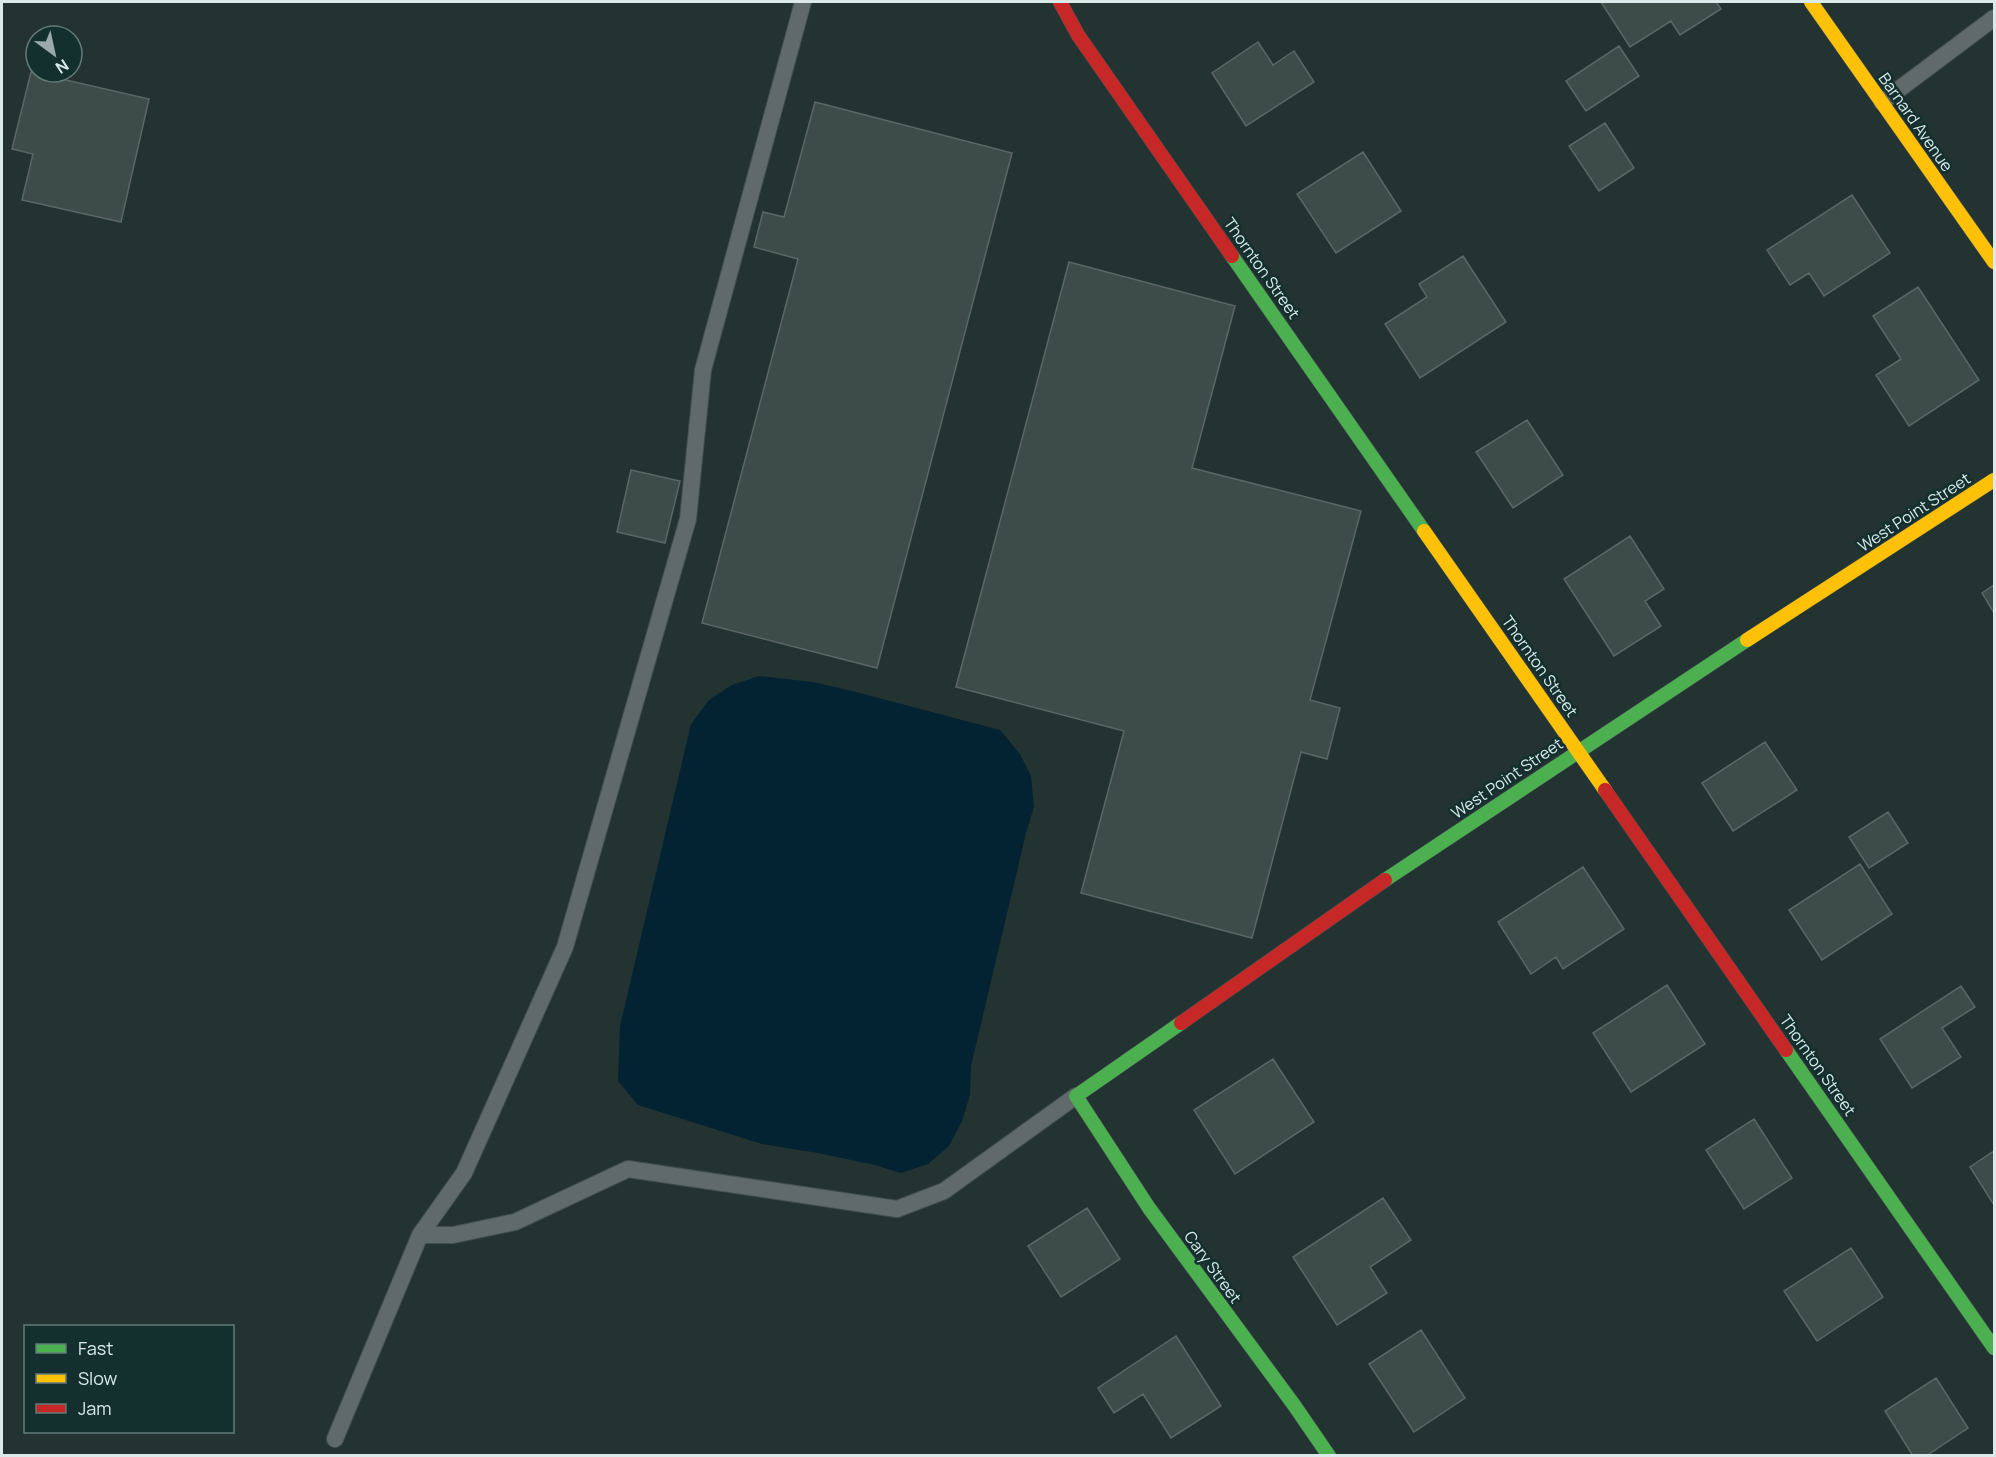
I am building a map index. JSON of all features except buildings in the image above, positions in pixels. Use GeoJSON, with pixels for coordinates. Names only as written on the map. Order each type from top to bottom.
{"type":"FeatureCollection","features":[{"type":"Feature","properties":{"kind":"street","name":"Thornton Street"},"geometry":{"type":"LineString","coordinates":[[1060,2],[1078,35],[1995,1348]]}},
{"type":"Feature","properties":{"kind":"street","name":"Barnard Avenue"},"geometry":{"type":"LineString","coordinates":[[1811,2],[1995,262]]}},
{"type":"Feature","properties":{"kind":"street","name":"West Point Street"},"geometry":{"type":"LineString","coordinates":[[1076,1095],[1386,879],[1579,750],[1995,480]]}},
{"type":"Feature","properties":{"kind":"street","name":"Cary Street"},"geometry":{"type":"LineString","coordinates":[[1076,1095],[1149,1208],[1329,1455]]}},
{"type":"Feature","properties":{"kind":"lane"},"geometry":{"type":"LineString","coordinates":[[335,1438],[420,1234],[464,1173],[565,947],[688,519],[703,370],[803,2]]}},
{"type":"Feature","properties":{"kind":"lane"},"geometry":{"type":"LineString","coordinates":[[1882,102],[1995,18]]}},
{"type":"Feature","properties":{"kind":"lane"},"geometry":{"type":"LineString","coordinates":[[420,1234],[453,1235],[515,1222],[628,1169],[897,1209],[944,1191],[1076,1095]]}},
{"type":"Feature","properties":{"kind":"water"},"geometry":{"type":"Polygon","coordinates":[[[759,676],[813,682],[1000,730],[1020,754],[1031,776],[1034,807],[971,1066],[970,1095],[962,1121],[949,1146],[928,1164],[901,1173],[818,1153],[762,1144],[638,1105],[618,1081],[620,1026],[691,724],[709,700],[732,685],[759,676]]]}},
{"type":"Feature","properties":{"kind":"traffic: fast"},"geometry":{"type":"LineString","coordinates":[[1232,256],[1424,531]]}},
{"type":"Feature","properties":{"kind":"traffic: fast"},"geometry":{"type":"LineString","coordinates":[[1385,880],[1747,640]]}},
{"type":"Feature","properties":{"kind":"traffic: fast"},"geometry":{"type":"LineString","coordinates":[[1181,1023],[1076,1096],[1149,1208],[1329,1456]]}},
{"type":"Feature","properties":{"kind":"traffic: fast"},"geometry":{"type":"LineString","coordinates":[[1786,1050],[1994,1348]]}},
{"type":"Feature","properties":{"kind":"traffic: slow"},"geometry":{"type":"LineString","coordinates":[[1811,2],[1994,262]]}},
{"type":"Feature","properties":{"kind":"traffic: slow"},"geometry":{"type":"LineString","coordinates":[[1747,640],[1994,480]]}},
{"type":"Feature","properties":{"kind":"traffic: slow"},"geometry":{"type":"LineString","coordinates":[[1424,531],[1605,790]]}},
{"type":"Feature","properties":{"kind":"traffic: jam"},"geometry":{"type":"LineString","coordinates":[[1060,2],[1078,35],[1232,256]]}},
{"type":"Feature","properties":{"kind":"traffic: jam"},"geometry":{"type":"LineString","coordinates":[[1605,790],[1786,1050]]}},
{"type":"Feature","properties":{"kind":"traffic: jam"},"geometry":{"type":"LineString","coordinates":[[1181,1023],[1385,880]]}}]}
